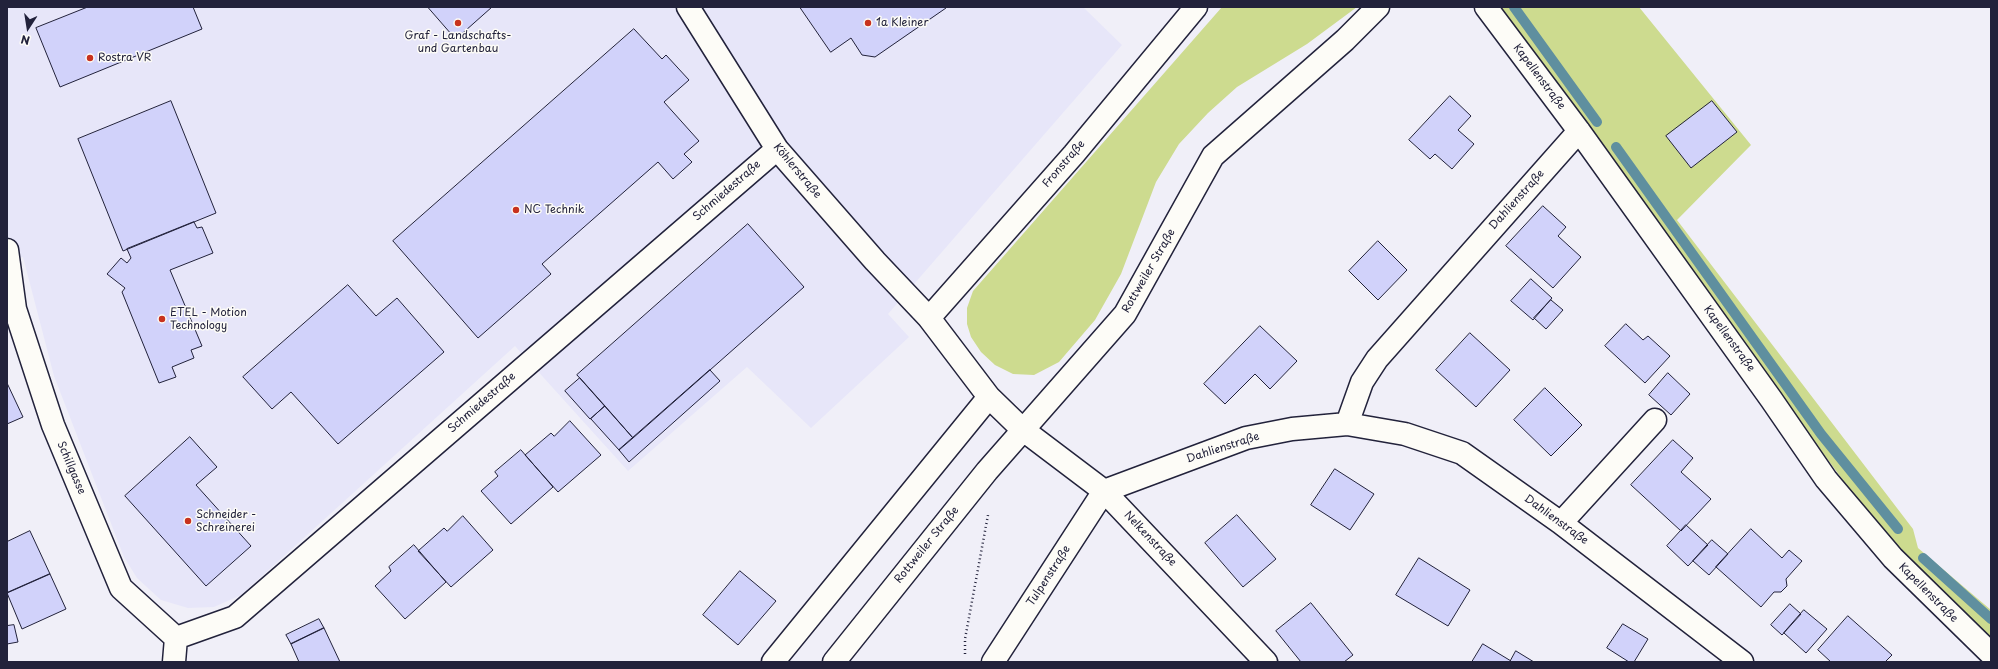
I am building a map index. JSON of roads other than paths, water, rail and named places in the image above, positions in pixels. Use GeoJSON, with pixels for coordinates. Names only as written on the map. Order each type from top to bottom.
{"type":"FeatureCollection","features":[{"type":"Feature","properties":{"kind":"street","name":"Köhlerstraße"},"geometry":{"type":"LineString","coordinates":[[688,7],[776,149],[875,261],[929,318]]}},
{"type":"Feature","properties":{"kind":"street","name":"Rottweiler Straße"},"geometry":{"type":"LineString","coordinates":[[834,662],[1022,429],[1125,314],[1213,156],[1345,40],[1378,7]]}},
{"type":"Feature","properties":{"kind":"street","name":"Kapellenstraße"},"geometry":{"type":"LineString","coordinates":[[1486,7],[1579,131],[1771,399],[1826,479],[1893,558],[1991,654]]}},
{"type":"Feature","properties":{"kind":"street","name":"Fronstraße"},"geometry":{"type":"LineString","coordinates":[[929,318],[1074,154],[1193,8]]}},
{"type":"Feature","properties":{"kind":"street","name":"Dahlienstraße"},"geometry":{"type":"LineString","coordinates":[[1347,424],[1362,382],[1377,359],[1579,131]]}},
{"type":"Feature","properties":{"kind":"street","name":"Schmiedestraße"},"geometry":{"type":"LineString","coordinates":[[176,638],[235,617],[776,149]]}},
{"type":"Feature","properties":{"kind":"street","name":"Schillgasse"},"geometry":{"type":"LineString","coordinates":[[7,250],[15,309],[53,425],[121,588],[176,638]]}},
{"type":"Feature","properties":{"kind":"street"},"geometry":{"type":"LineString","coordinates":[[929,318],[988,397],[1022,429]]}},
{"type":"Feature","properties":{"kind":"street"},"geometry":{"type":"LineString","coordinates":[[773,662],[988,397]]}},
{"type":"Feature","properties":{"kind":"street"},"geometry":{"type":"LineString","coordinates":[[1561,523],[1654,420]]}},
{"type":"Feature","properties":{"kind":"street","name":"Dahlienstraße"},"geometry":{"type":"LineString","coordinates":[[1104,490],[1246,438],[1292,429],[1347,424],[1405,434],[1462,453],[1561,523],[1742,662]]}},
{"type":"Feature","properties":{"kind":"street","name":"Nelkenstraße"},"geometry":{"type":"LineString","coordinates":[[1022,429],[1104,490],[1266,662]]}},
{"type":"Feature","properties":{"kind":"street","name":"Tulpenstraße"},"geometry":{"type":"LineString","coordinates":[[993,662],[1104,490]]}},
{"type":"Feature","properties":{"kind":"street"},"geometry":{"type":"LineString","coordinates":[[174,662],[176,638]]}},
{"type":"Feature","properties":{"kind":"waterway"},"geometry":{"type":"LineString","coordinates":[[1514,7],[1597,122]]}},
{"type":"Feature","properties":{"kind":"waterway"},"geometry":{"type":"LineString","coordinates":[[1616,147],[1821,434],[1898,529]]}},
{"type":"Feature","properties":{"kind":"waterway"},"geometry":{"type":"LineString","coordinates":[[1923,558],[1991,619]]}},
{"type":"Feature","properties":{"kind":"place","name":"Graf - Landschafts- und Gartenbau"},"geometry":{"type":"Point","coordinates":[458,23]}},
{"type":"Feature","properties":{"kind":"place","name":"1a Kleiner"},"geometry":{"type":"Point","coordinates":[868,23]}},
{"type":"Feature","properties":{"kind":"place","name":"Rostra VR"},"geometry":{"type":"Point","coordinates":[90,58]}},
{"type":"Feature","properties":{"kind":"place","name":"NC Technik"},"geometry":{"type":"Point","coordinates":[516,210]}},
{"type":"Feature","properties":{"kind":"place","name":"ETEL - Motion Technology"},"geometry":{"type":"Point","coordinates":[162,319]}},
{"type":"Feature","properties":{"kind":"place","name":"Schneider - Schreinerei"},"geometry":{"type":"Point","coordinates":[188,521]}}]}
